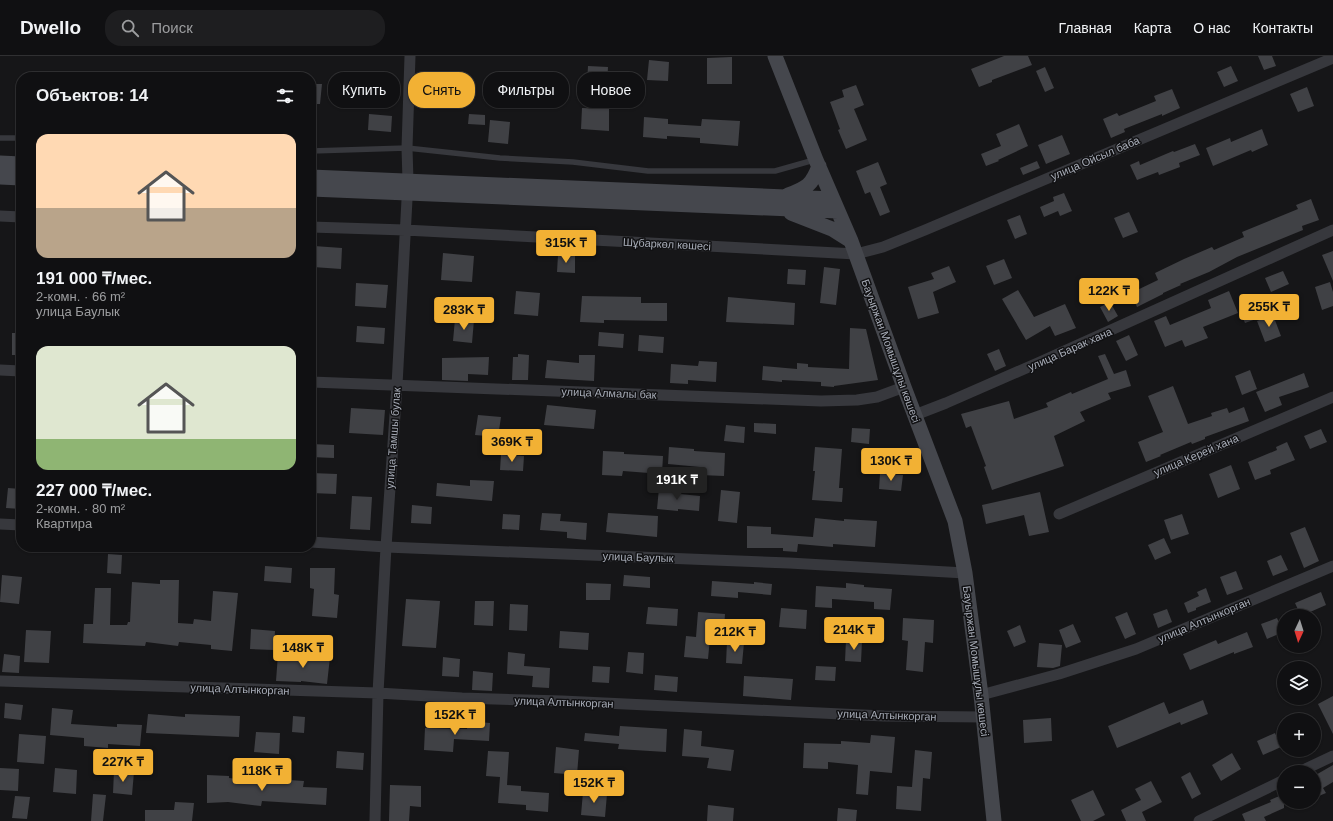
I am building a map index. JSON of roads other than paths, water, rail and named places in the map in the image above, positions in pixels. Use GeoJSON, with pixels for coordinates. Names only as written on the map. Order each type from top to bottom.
{"type":"FeatureCollection","features":[{"type":"Feature","properties":{"kind":"street","name":"улица Тамшы булак"},"geometry":{"type":"LineString","coordinates":[[375,821],[378,693],[408,187],[407,148],[410,56]]}},
{"type":"Feature","properties":{"kind":"street","name":"Бауыржан Момышұлы көшесі"},"geometry":{"type":"LineString","coordinates":[[775,56],[853,248],[955,521],[982,695],[994,821]]}},
{"type":"Feature","properties":{"kind":"street","name":"улица Ойсыл баба"},"geometry":{"type":"LineString","coordinates":[[853,248],[883,247],[1333,58]]}},
{"type":"Feature","properties":{"kind":"street"},"geometry":{"type":"LineString","coordinates":[[0,163],[16,164]]}},
{"type":"Feature","properties":{"kind":"street"},"geometry":{"type":"LineString","coordinates":[[783,197],[802,190],[810,185],[818,163]]}},
{"type":"Feature","properties":{"kind":"street"},"geometry":{"type":"LineString","coordinates":[[0,177],[16,178]]}},
{"type":"Feature","properties":{"kind":"street"},"geometry":{"type":"LineString","coordinates":[[316,177],[408,187],[771,208],[836,205]]}},
{"type":"Feature","properties":{"kind":"street"},"geometry":{"type":"LineString","coordinates":[[316,189],[408,187],[783,197],[836,205]]}},
{"type":"Feature","properties":{"kind":"street"},"geometry":{"type":"LineString","coordinates":[[771,208],[797,215],[832,229],[853,248]]}},
{"type":"Feature","properties":{"kind":"street"},"geometry":{"type":"LineString","coordinates":[[0,216],[16,217]]}},
{"type":"Feature","properties":{"kind":"street","name":"Шұбаркөл көшесі"},"geometry":{"type":"LineString","coordinates":[[316,227],[853,248]]}},
{"type":"Feature","properties":{"kind":"street","name":"улица Барак хана"},"geometry":{"type":"LineString","coordinates":[[915,414],[946,403],[1040,362],[1333,230]]}},
{"type":"Feature","properties":{"kind":"street"},"geometry":{"type":"LineString","coordinates":[[0,370],[16,371]]}},
{"type":"Feature","properties":{"kind":"street","name":"улица Алмалы бак"},"geometry":{"type":"LineString","coordinates":[[316,382],[821,401],[857,400],[877,397],[904,387]]}},
{"type":"Feature","properties":{"kind":"street","name":"улица Керей хана"},"geometry":{"type":"LineString","coordinates":[[1059,514],[1333,397]]}},
{"type":"Feature","properties":{"kind":"street"},"geometry":{"type":"LineString","coordinates":[[0,524],[16,525]]}},
{"type":"Feature","properties":{"kind":"street","name":"улица Баулык"},"geometry":{"type":"LineString","coordinates":[[316,542],[386,547],[789,563],[964,573]]}},
{"type":"Feature","properties":{"kind":"street","name":"улица Алтынкорган"},"geometry":{"type":"LineString","coordinates":[[982,695],[1059,674],[1136,649],[1333,566]]}},
{"type":"Feature","properties":{"kind":"street","name":"улица Алтынкорган"},"geometry":{"type":"LineString","coordinates":[[0,681],[378,693],[884,716],[984,717]]}},
{"type":"Feature","properties":{"kind":"street"},"geometry":{"type":"LineString","coordinates":[[1314,765],[1333,756]]}},
{"type":"Feature","properties":{"kind":"street"},"geometry":{"type":"LineString","coordinates":[[1199,821],[1277,783]]}},
{"type":"Feature","properties":{"kind":"lane"},"geometry":{"type":"LineString","coordinates":[[0,138],[16,138]]}},
{"type":"Feature","properties":{"kind":"lane"},"geometry":{"type":"LineString","coordinates":[[316,151],[407,148],[500,158],[572,162],[648,172],[775,171],[818,163]]}}]}
